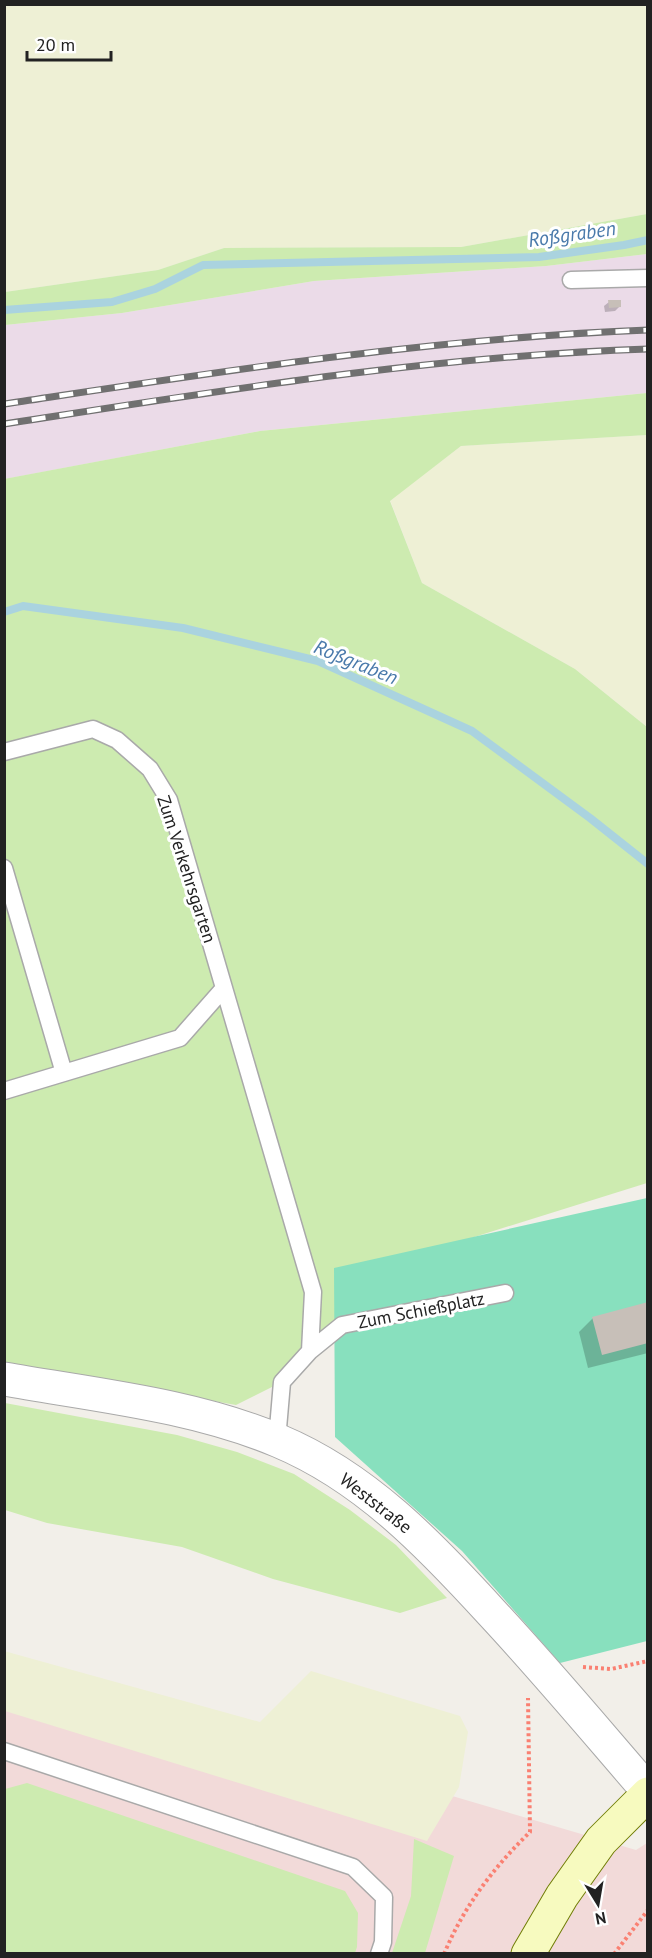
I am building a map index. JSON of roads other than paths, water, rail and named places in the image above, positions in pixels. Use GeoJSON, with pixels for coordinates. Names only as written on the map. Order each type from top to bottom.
{"type":"FeatureCollection","features":[{"type":"Feature","properties":{"kind":"main road"},"geometry":{"type":"LineString","coordinates":[[528,1953],[562,1896],[601,1841],[648,1792]]}},
{"type":"Feature","properties":{"kind":"street","name":"Weststraße"},"geometry":{"type":"LineString","coordinates":[[4,1379],[190,1412],[277,1440],[321,1461],[388,1508],[439,1555],[539,1664],[648,1792]]}},
{"type":"Feature","properties":{"kind":"lane"},"geometry":{"type":"LineString","coordinates":[[571,280],[648,278]]}},
{"type":"Feature","properties":{"kind":"lane","name":"Zum Verkehrsgarten"},"geometry":{"type":"LineString","coordinates":[[4,752],[93,729],[117,740],[150,769],[169,800],[313,1292],[310,1351]]}},
{"type":"Feature","properties":{"kind":"lane"},"geometry":{"type":"LineString","coordinates":[[4,868],[64,1073]]}},
{"type":"Feature","properties":{"kind":"lane"},"geometry":{"type":"LineString","coordinates":[[4,1091],[180,1038],[224,988]]}},
{"type":"Feature","properties":{"kind":"lane","name":"Zum Schießplatz"},"geometry":{"type":"LineString","coordinates":[[277,1440],[282,1382],[310,1351],[342,1326],[505,1293]]}},
{"type":"Feature","properties":{"kind":"lane"},"geometry":{"type":"LineString","coordinates":[[4,1751],[353,1867],[384,1897],[383,1942],[380,1953]]}},
{"type":"Feature","properties":{"kind":"waterway","name":"Roßgraben"},"geometry":{"type":"LineString","coordinates":[[4,310],[112,302],[155,289],[203,265],[539,257],[648,240]]}},
{"type":"Feature","properties":{"kind":"waterway","name":"Roßgraben"},"geometry":{"type":"LineString","coordinates":[[4,612],[23,606],[183,628],[318,661],[472,731],[648,864]]}},
{"type":"Feature","properties":{"kind":"railway"},"geometry":{"type":"LineString","coordinates":[[4,404],[406,348],[486,340],[648,330]]}},
{"type":"Feature","properties":{"kind":"railway"},"geometry":{"type":"LineString","coordinates":[[4,424],[245,388],[406,367],[486,359],[648,349]]}}]}
